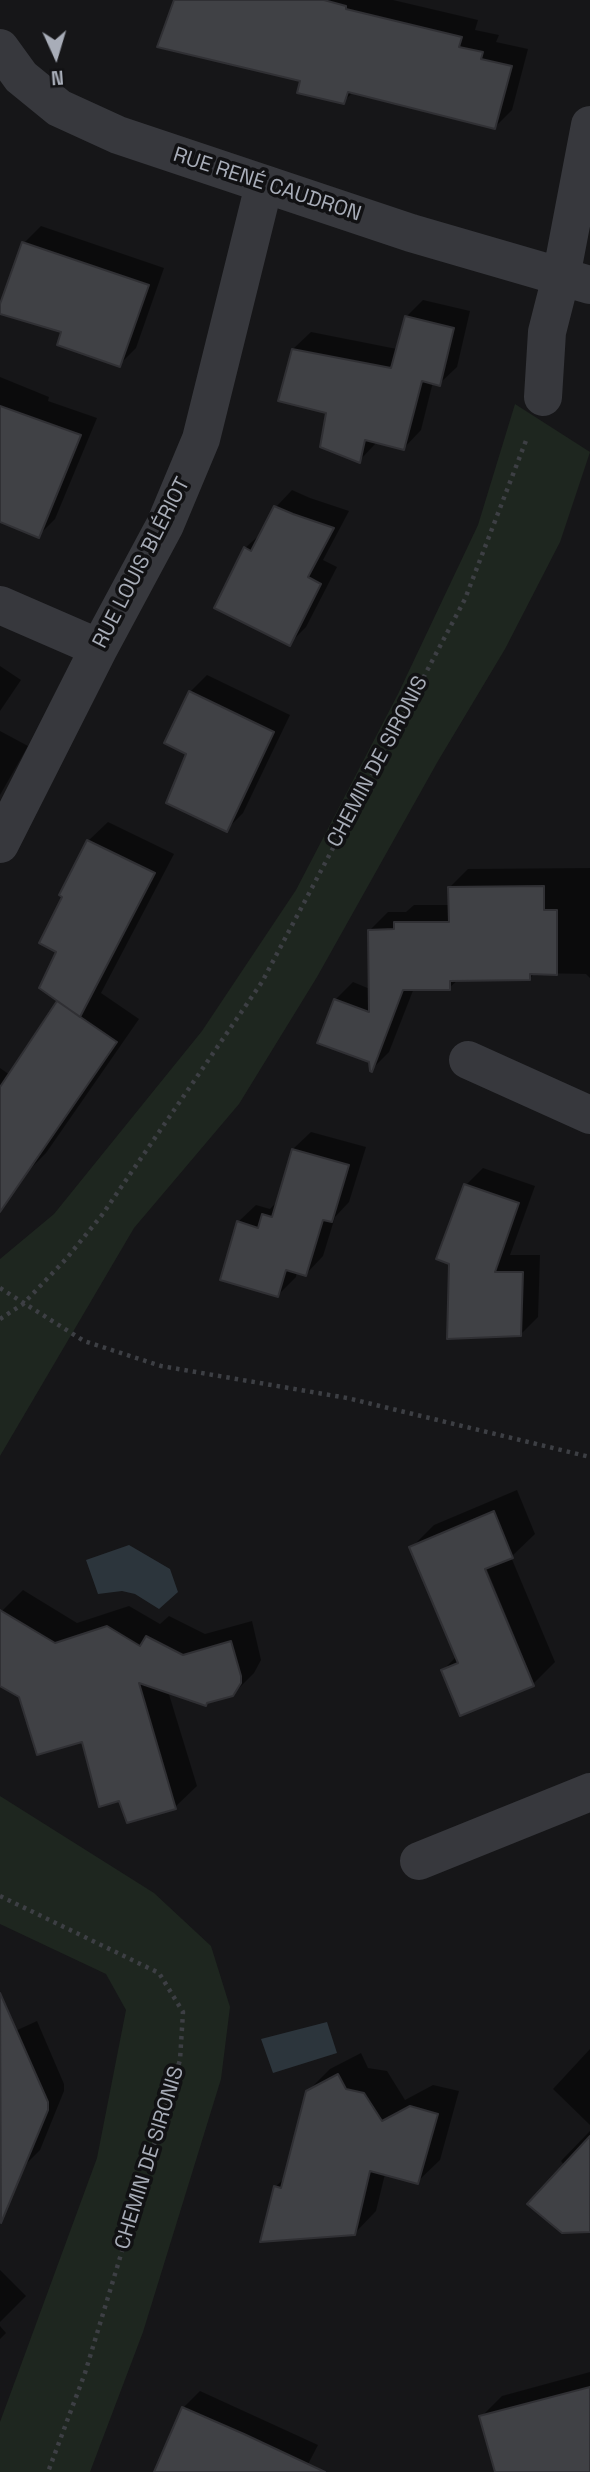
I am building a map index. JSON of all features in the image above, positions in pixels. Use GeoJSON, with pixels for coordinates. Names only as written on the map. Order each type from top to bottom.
{"type":"FeatureCollection","features":[{"type":"Feature","properties":{"kind":"street","name":"RUE RENÉ CAUDRON"},"geometry":{"type":"LineString","coordinates":[[0,48],[21,77],[59,108],[118,135],[411,233],[575,281]]}},
{"type":"Feature","properties":{"kind":"street"},"geometry":{"type":"LineString","coordinates":[[542,397],[547,332],[575,281],[590,125]]}},
{"type":"Feature","properties":{"kind":"street","name":"RUE LOUIS BLÉRIOT"},"geometry":{"type":"LineString","coordinates":[[0,844],[99,648],[165,525],[201,439],[264,185]]}},
{"type":"Feature","properties":{"kind":"street"},"geometry":{"type":"LineString","coordinates":[[0,605],[99,648]]}},
{"type":"Feature","properties":{"kind":"street"},"geometry":{"type":"LineString","coordinates":[[468,1060],[590,1115]]}},
{"type":"Feature","properties":{"kind":"street"},"geometry":{"type":"LineString","coordinates":[[419,1861],[590,1792]]}},
{"type":"Feature","properties":{"kind":"path","name":"CHEMIN DE SIRONIS"},"geometry":{"type":"LineString","coordinates":[[0,1319],[23,1304],[66,1259],[102,1214],[262,982],[465,599],[542,397]]}},
{"type":"Feature","properties":{"kind":"path"},"geometry":{"type":"LineString","coordinates":[[1,1289],[84,1341],[162,1366],[347,1398],[590,1457]]}},
{"type":"Feature","properties":{"kind":"path","name":"CHEMIN DE SIRONIS"},"geometry":{"type":"LineString","coordinates":[[0,1896],[159,1973],[183,2012],[180,2060],[85,2373],[48,2472]]}},
{"type":"Feature","properties":{"kind":"shaded area"},"geometry":{"type":"Polygon","coordinates":[[[515,404],[590,452],[560,542],[505,649],[438,761],[317,977],[239,1104],[134,1228],[0,1456],[0,1259],[54,1214],[202,1031],[296,890],[398,694],[478,525],[515,404]]]}},
{"type":"Feature","properties":{"kind":"shaded area"},"geometry":{"type":"Polygon","coordinates":[[[129,1545],[170,1569],[178,1592],[159,1609],[135,1594],[122,1591],[98,1594],[86,1560],[129,1545]]]}},
{"type":"Feature","properties":{"kind":"shaded area"},"geometry":{"type":"Polygon","coordinates":[[[0,1796],[154,1893],[211,1946],[230,2007],[221,2079],[143,2332],[90,2472],[0,2472],[0,2422],[97,2158],[126,2010],[106,1974],[0,1924],[0,1796]]]}},
{"type":"Feature","properties":{"kind":"shaded area"},"geometry":{"type":"Polygon","coordinates":[[[327,2022],[337,2053],[273,2073],[261,2039],[327,2022]]]}},
{"type":"Feature","properties":{"kind":"building"},"geometry":{"type":"Polygon","coordinates":[[[174,0],[324,0],[346,6],[346,9],[462,37],[459,47],[483,52],[481,59],[512,66],[495,129],[348,92],[344,104],[297,93],[300,81],[157,47],[174,0]]]}},
{"type":"Feature","properties":{"kind":"building"},"geometry":{"type":"Polygon","coordinates":[[[22,242],[149,285],[120,367],[57,345],[61,332],[0,314],[0,304],[22,242]]]}},
{"type":"Feature","properties":{"kind":"building"},"geometry":{"type":"Polygon","coordinates":[[[405,316],[454,328],[440,386],[422,381],[404,450],[365,440],[360,463],[320,447],[326,413],[278,401],[292,349],[391,368],[405,316]]]}},
{"type":"Feature","properties":{"kind":"building"},"geometry":{"type":"Polygon","coordinates":[[[0,406],[81,435],[39,538],[0,522],[0,406]]]}},
{"type":"Feature","properties":{"kind":"building"},"geometry":{"type":"Polygon","coordinates":[[[274,506],[334,528],[308,577],[321,584],[290,646],[214,608],[244,547],[251,551],[274,506]]]}},
{"type":"Feature","properties":{"kind":"building"},"geometry":{"type":"Polygon","coordinates":[[[189,691],[274,732],[227,832],[166,803],[186,754],[164,743],[189,691]]]}},
{"type":"Feature","properties":{"kind":"building"},"geometry":{"type":"Polygon","coordinates":[[[87,840],[155,873],[80,1017],[39,988],[56,952],[39,943],[62,897],[59,895],[87,840]]]}},
{"type":"Feature","properties":{"kind":"building"},"geometry":{"type":"Polygon","coordinates":[[[544,886],[544,910],[557,910],[557,975],[530,974],[530,980],[450,981],[450,990],[403,990],[372,1072],[369,1062],[317,1043],[334,999],[369,1012],[368,930],[394,929],[394,922],[449,922],[448,887],[544,886]]]}},
{"type":"Feature","properties":{"kind":"building"},"geometry":{"type":"Polygon","coordinates":[[[57,1001],[117,1042],[0,1212],[0,1087],[57,1001]]]}},
{"type":"Feature","properties":{"kind":"building"},"geometry":{"type":"Polygon","coordinates":[[[292,1149],[349,1165],[332,1222],[323,1220],[306,1276],[286,1270],[278,1297],[220,1280],[237,1221],[258,1228],[262,1214],[272,1217],[292,1149]]]}},
{"type":"Feature","properties":{"kind":"building"},"geometry":{"type":"Polygon","coordinates":[[[464,1184],[519,1203],[495,1272],[523,1272],[521,1336],[447,1339],[449,1264],[436,1259],[464,1184]]]}},
{"type":"Feature","properties":{"kind":"building"},"geometry":{"type":"Polygon","coordinates":[[[494,1511],[513,1558],[485,1569],[534,1686],[460,1716],[441,1670],[458,1663],[409,1547],[494,1511]]]}},
{"type":"Feature","properties":{"kind":"building"},"geometry":{"type":"Polygon","coordinates":[[[0,1610],[55,1643],[107,1626],[140,1646],[146,1636],[183,1655],[231,1641],[241,1676],[241,1683],[233,1696],[207,1703],[206,1706],[139,1683],[176,1809],[127,1823],[119,1801],[99,1807],[82,1742],[37,1755],[19,1697],[0,1686],[0,1610]]]}},
{"type":"Feature","properties":{"kind":"building"},"geometry":{"type":"Polygon","coordinates":[[[0,1993],[48,2102],[48,2110],[1,2223],[0,1993]]]}},
{"type":"Feature","properties":{"kind":"building"},"geometry":{"type":"Polygon","coordinates":[[[338,2074],[346,2089],[364,2093],[382,2121],[410,2106],[438,2114],[418,2184],[370,2171],[355,2235],[260,2242],[274,2186],[281,2188],[306,2091],[338,2074]]]}},
{"type":"Feature","properties":{"kind":"building"},"geometry":{"type":"Polygon","coordinates":[[[590,2136],[590,2232],[562,2233],[527,2204],[590,2136]]]}},
{"type":"Feature","properties":{"kind":"building"},"geometry":{"type":"Polygon","coordinates":[[[590,2387],[590,2472],[495,2472],[479,2416],[590,2387]]]}},
{"type":"Feature","properties":{"kind":"building"},"geometry":{"type":"Polygon","coordinates":[[[182,2407],[244,2434],[325,2472],[154,2472],[182,2407]]]}}]}
